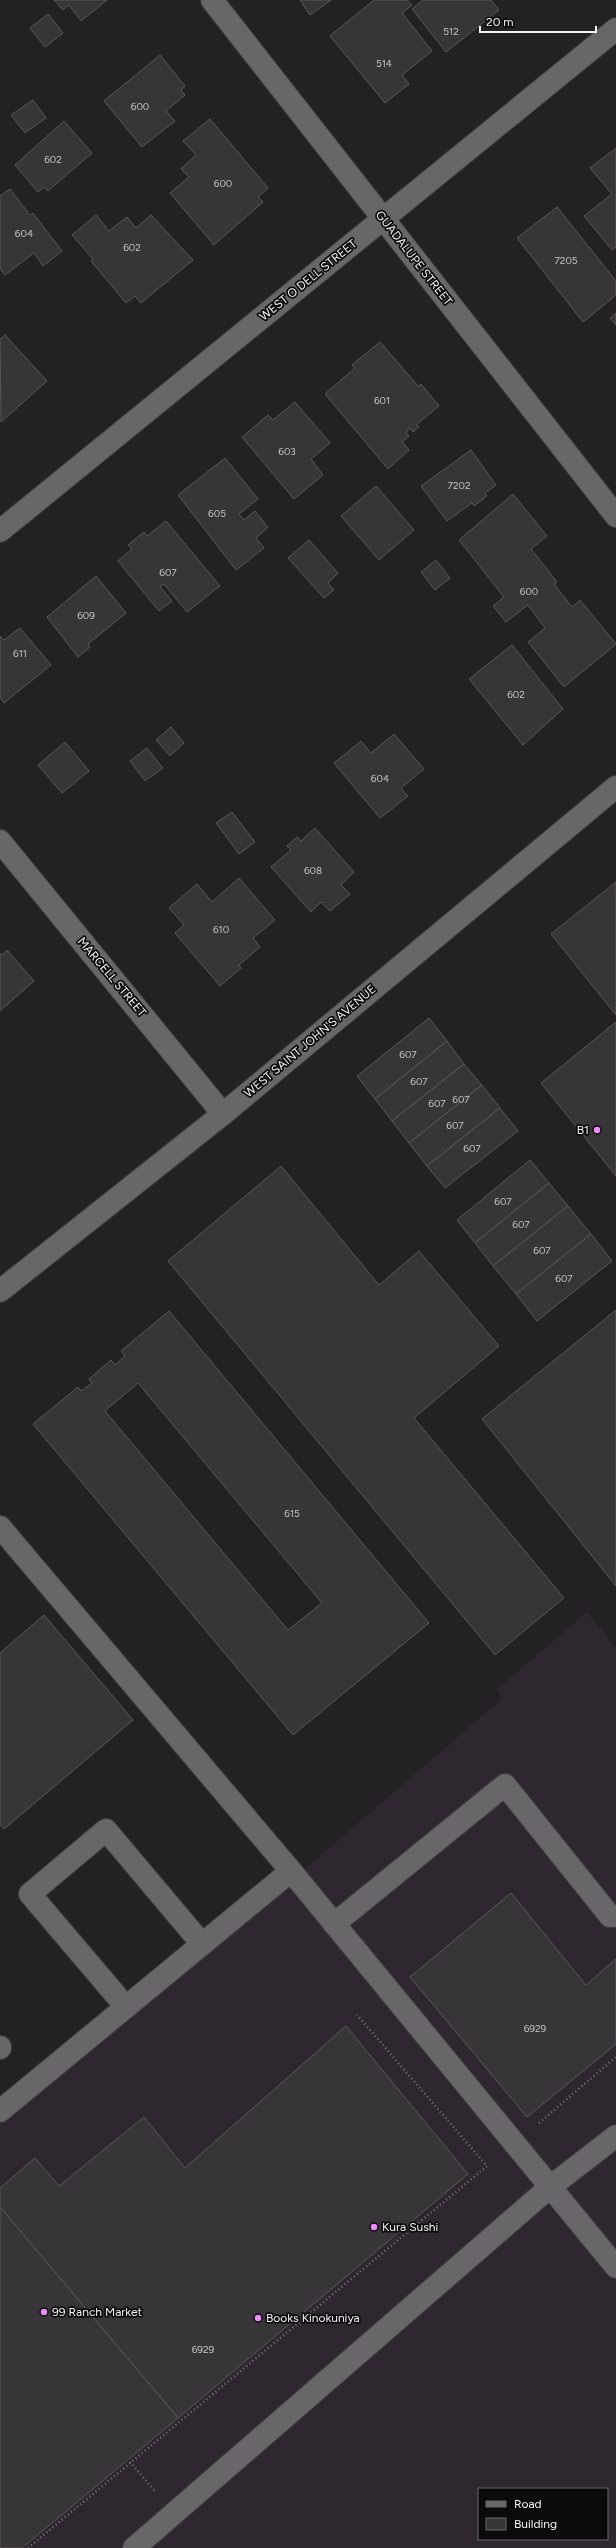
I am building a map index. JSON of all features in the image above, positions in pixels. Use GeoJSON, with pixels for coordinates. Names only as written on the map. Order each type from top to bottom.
{"type":"FeatureCollection","features":[{"type":"Feature","properties":{"kind":"street","name":"GUADALUPE STREET"},"geometry":{"type":"LineString","coordinates":[[212,0],[616,516]]}},
{"type":"Feature","properties":{"kind":"street","name":"WEST O DELL STREET"},"geometry":{"type":"LineString","coordinates":[[0,532],[616,29]]}},
{"type":"Feature","properties":{"kind":"street","name":"WEST SAINT JOHN'S AVENUE"},"geometry":{"type":"LineString","coordinates":[[0,1291],[223,1114],[616,787]]}},
{"type":"Feature","properties":{"kind":"street","name":"MARCELL STREET"},"geometry":{"type":"LineString","coordinates":[[0,840],[223,1114]]}},
{"type":"Feature","properties":{"kind":"street"},"geometry":{"type":"LineString","coordinates":[[0,1527],[291,1871],[616,2267]]}},
{"type":"Feature","properties":{"kind":"street"},"geometry":{"type":"LineString","coordinates":[[334,1924],[505,1785],[610,1916],[616,1916]]}},
{"type":"Feature","properties":{"kind":"street"},"geometry":{"type":"LineString","coordinates":[[126,2007],[30,1894],[106,1830],[202,1944]]}},
{"type":"Feature","properties":{"kind":"street"},"geometry":{"type":"LineString","coordinates":[[0,2111],[291,1871]]}},
{"type":"Feature","properties":{"kind":"street"},"geometry":{"type":"LineString","coordinates":[[134,2548],[550,2187],[616,2136]]}},
{"type":"Feature","properties":{"kind":"path"},"geometry":{"type":"LineString","coordinates":[[28,2548],[487,2166],[357,2015]]}},
{"type":"Feature","properties":{"kind":"path"},"geometry":{"type":"LineString","coordinates":[[535,2127],[616,2057]]}},
{"type":"Feature","properties":{"kind":"path"},"geometry":{"type":"LineString","coordinates":[[130,2462],[155,2492]]}},
{"type":"Feature","properties":{"kind":"shaded area"},"geometry":{"type":"Polygon","coordinates":[[[587,1612],[616,1648],[616,2548],[0,2548],[0,2124],[315,1860],[503,1698],[496,1690],[587,1612]]]}},
{"type":"Feature","properties":{"kind":"building"},"geometry":{"type":"Polygon","coordinates":[[[54,0],[107,0],[81,21],[69,5],[63,10],[54,0]]]}},
{"type":"Feature","properties":{"kind":"building"},"geometry":{"type":"Polygon","coordinates":[[[300,0],[331,0],[310,15],[300,0]]]}},
{"type":"Feature","properties":{"kind":"building"},"geometry":{"type":"Polygon","coordinates":[[[374,0],[407,0],[412,5],[402,13],[432,51],[402,75],[409,84],[385,103],[330,36],[374,0]]]}},
{"type":"Feature","properties":{"kind":"building"},"geometry":{"type":"Polygon","coordinates":[[[423,0],[491,0],[499,10],[446,52],[412,9],[423,0]]]}},
{"type":"Feature","properties":{"kind":"building"},"geometry":{"type":"Polygon","coordinates":[[[48,14],[63,33],[45,47],[30,28],[48,14]]]}},
{"type":"Feature","properties":{"kind":"building"},"geometry":{"type":"Polygon","coordinates":[[[160,55],[185,86],[181,90],[185,95],[166,111],[175,121],[142,147],[104,101],[160,55]]]}},
{"type":"Feature","properties":{"kind":"building"},"geometry":{"type":"Polygon","coordinates":[[[33,100],[46,118],[25,133],[11,115],[33,100]]]}},
{"type":"Feature","properties":{"kind":"building"},"geometry":{"type":"Polygon","coordinates":[[[210,119],[268,188],[258,197],[263,202],[214,245],[170,193],[189,177],[181,169],[196,155],[183,141],[210,119]]]}},
{"type":"Feature","properties":{"kind":"building"},"geometry":{"type":"Polygon","coordinates":[[[64,121],[92,153],[48,191],[44,187],[38,192],[15,165],[64,121]]]}},
{"type":"Feature","properties":{"kind":"building"},"geometry":{"type":"Polygon","coordinates":[[[616,148],[616,247],[612,250],[584,216],[612,194],[590,168],[616,148]]]}},
{"type":"Feature","properties":{"kind":"building"},"geometry":{"type":"Polygon","coordinates":[[[10,189],[30,215],[33,213],[62,251],[43,266],[34,253],[5,275],[0,269],[0,196],[10,189]]]}},
{"type":"Feature","properties":{"kind":"building"},"geometry":{"type":"Polygon","coordinates":[[[557,207],[616,281],[616,295],[583,322],[517,238],[557,207]]]}},
{"type":"Feature","properties":{"kind":"building"},"geometry":{"type":"Polygon","coordinates":[[[96,215],[109,231],[127,217],[136,228],[151,215],[193,260],[141,303],[135,296],[126,303],[91,261],[93,259],[72,235],[96,215]]]}},
{"type":"Feature","properties":{"kind":"building"},"geometry":{"type":"Polygon","coordinates":[[[616,313],[616,325],[610,318],[616,313]]]}},
{"type":"Feature","properties":{"kind":"building"},"geometry":{"type":"Polygon","coordinates":[[[5,335],[47,381],[1,422],[0,339],[5,335]]]}},
{"type":"Feature","properties":{"kind":"building"},"geometry":{"type":"Polygon","coordinates":[[[380,342],[419,387],[421,384],[439,406],[416,425],[419,427],[413,432],[410,428],[406,433],[409,436],[402,442],[409,450],[388,469],[325,394],[355,368],[352,365],[380,342]]]}},
{"type":"Feature","properties":{"kind":"building"},"geometry":{"type":"Polygon","coordinates":[[[295,402],[330,443],[311,459],[323,475],[294,499],[242,437],[268,415],[273,420],[295,402]]]}},
{"type":"Feature","properties":{"kind":"building"},"geometry":{"type":"Polygon","coordinates":[[[471,450],[496,485],[485,493],[487,496],[474,506],[472,503],[447,521],[421,486],[471,450]]]}},
{"type":"Feature","properties":{"kind":"building"},"geometry":{"type":"Polygon","coordinates":[[[225,458],[258,499],[239,514],[244,520],[255,511],[268,527],[256,538],[264,548],[236,570],[178,495],[225,458]]]}},
{"type":"Feature","properties":{"kind":"building"},"geometry":{"type":"Polygon","coordinates":[[[376,486],[414,530],[379,560],[341,516],[376,486]]]}},
{"type":"Feature","properties":{"kind":"building"},"geometry":{"type":"Polygon","coordinates":[[[513,494],[547,536],[531,549],[557,582],[554,584],[572,607],[580,600],[616,644],[564,687],[528,642],[545,628],[528,605],[506,622],[493,606],[504,597],[459,540],[513,494]]]}},
{"type":"Feature","properties":{"kind":"building"},"geometry":{"type":"Polygon","coordinates":[[[166,521],[220,586],[187,612],[164,584],[160,587],[172,601],[159,611],[118,561],[132,549],[128,545],[144,532],[147,536],[166,521]]]}},
{"type":"Feature","properties":{"kind":"building"},"geometry":{"type":"Polygon","coordinates":[[[309,540],[338,573],[328,583],[334,590],[324,598],[288,558],[309,540]]]}},
{"type":"Feature","properties":{"kind":"building"},"geometry":{"type":"Polygon","coordinates":[[[436,560],[450,578],[435,590],[421,572],[436,560]]]}},
{"type":"Feature","properties":{"kind":"building"},"geometry":{"type":"Polygon","coordinates":[[[96,576],[126,613],[88,644],[90,647],[78,657],[47,617],[96,576]]]}},
{"type":"Feature","properties":{"kind":"building"},"geometry":{"type":"Polygon","coordinates":[[[20,628],[51,665],[4,703],[0,697],[0,636],[4,640],[20,628]]]}},
{"type":"Feature","properties":{"kind":"building"},"geometry":{"type":"Polygon","coordinates":[[[512,645],[563,709],[523,745],[469,679],[512,645]]]}},
{"type":"Feature","properties":{"kind":"building"},"geometry":{"type":"Polygon","coordinates":[[[171,727],[184,743],[170,756],[156,740],[171,727]]]}},
{"type":"Feature","properties":{"kind":"building"},"geometry":{"type":"Polygon","coordinates":[[[394,734],[424,769],[401,788],[408,796],[380,818],[334,763],[361,741],[371,753],[394,734]]]}},
{"type":"Feature","properties":{"kind":"building"},"geometry":{"type":"Polygon","coordinates":[[[65,742],[89,771],[62,793],[38,765],[65,742]]]}},
{"type":"Feature","properties":{"kind":"building"},"geometry":{"type":"Polygon","coordinates":[[[147,748],[163,768],[145,781],[130,761],[147,748]]]}},
{"type":"Feature","properties":{"kind":"building"},"geometry":{"type":"Polygon","coordinates":[[[232,812],[255,842],[239,854],[216,823],[232,812]]]}},
{"type":"Feature","properties":{"kind":"building"},"geometry":{"type":"Polygon","coordinates":[[[315,828],[354,872],[341,885],[350,894],[330,911],[321,902],[311,912],[271,867],[291,850],[287,846],[297,837],[301,841],[315,828]]]}},
{"type":"Feature","properties":{"kind":"building"},"geometry":{"type":"Polygon","coordinates":[[[239,878],[275,920],[253,938],[260,947],[239,965],[241,968],[220,986],[175,933],[184,925],[169,908],[197,884],[212,902],[239,878]]]}},
{"type":"Feature","properties":{"kind":"building"},"geometry":{"type":"Polygon","coordinates":[[[616,882],[616,1015],[551,934],[616,882]]]}},
{"type":"Feature","properties":{"kind":"building"},"geometry":{"type":"Polygon","coordinates":[[[7,950],[34,981],[0,1011],[0,953],[2,955],[7,950]]]}},
{"type":"Feature","properties":{"kind":"building"},"geometry":{"type":"Polygon","coordinates":[[[429,1018],[447,1041],[375,1099],[357,1076],[429,1018]]]}},
{"type":"Feature","properties":{"kind":"building","name":"B1"},"geometry":{"type":"Polygon","coordinates":[[[616,1022],[616,1176],[541,1083],[616,1022]]]}},
{"type":"Feature","properties":{"kind":"building"},"geometry":{"type":"Polygon","coordinates":[[[447,1041],[464,1064],[392,1121],[375,1099],[447,1041]]]}},
{"type":"Feature","properties":{"kind":"building"},"geometry":{"type":"Polygon","coordinates":[[[464,1064],[482,1085],[409,1143],[392,1121],[464,1064]]]}},
{"type":"Feature","properties":{"kind":"building"},"geometry":{"type":"Polygon","coordinates":[[[482,1085],[500,1108],[427,1166],[409,1143],[482,1085]]]}},
{"type":"Feature","properties":{"kind":"building"},"geometry":{"type":"Polygon","coordinates":[[[500,1108],[518,1131],[445,1188],[427,1166],[500,1108]]]}},
{"type":"Feature","properties":{"kind":"building"},"geometry":{"type":"Polygon","coordinates":[[[530,1160],[549,1183],[475,1243],[457,1220],[530,1160]]]}},
{"type":"Feature","properties":{"kind":"building"},"geometry":{"type":"Polygon","coordinates":[[[281,1166],[379,1285],[419,1251],[499,1346],[414,1418],[564,1598],[495,1655],[168,1261],[281,1166]]]}},
{"type":"Feature","properties":{"kind":"building"},"geometry":{"type":"Polygon","coordinates":[[[549,1183],[568,1206],[493,1266],[475,1243],[549,1183]]]}},
{"type":"Feature","properties":{"kind":"building"},"geometry":{"type":"Polygon","coordinates":[[[568,1206],[591,1234],[516,1294],[493,1266],[568,1206]]]}},
{"type":"Feature","properties":{"kind":"building"},"geometry":{"type":"Polygon","coordinates":[[[591,1234],[612,1261],[537,1321],[516,1294],[591,1234]]]}},
{"type":"Feature","properties":{"kind":"building"},"geometry":{"type":"Polygon","coordinates":[[[616,1310],[616,1586],[482,1419],[616,1310]]]}},
{"type":"Feature","properties":{"kind":"building"},"geometry":{"type":"Polygon","coordinates":[[[169,1311],[429,1623],[293,1735],[33,1424],[78,1387],[81,1391],[92,1383],[89,1379],[111,1360],[115,1365],[125,1356],[121,1351],[169,1311]],[[138,1383],[105,1411],[288,1630],[322,1603],[138,1383]]]}},
{"type":"Feature","properties":{"kind":"building"},"geometry":{"type":"Polygon","coordinates":[[[44,1615],[133,1720],[4,1829],[0,1824],[0,1653],[44,1615]]]}},
{"type":"Feature","properties":{"kind":"building"},"geometry":{"type":"Polygon","coordinates":[[[511,1893],[586,1985],[616,1959],[616,2044],[527,2117],[410,1977],[511,1893]]]}},
{"type":"Feature","properties":{"kind":"building"},"geometry":{"type":"Polygon","coordinates":[[[346,2026],[468,2174],[178,2418],[0,2207],[0,2188],[35,2158],[59,2186],[144,2117],[185,2168],[346,2026]]]}},
{"type":"Feature","properties":{"kind":"building","name":"99 Ranch Market"},"geometry":{"type":"Polygon","coordinates":[[[0,2207],[178,2418],[22,2548],[0,2548],[0,2207]]]}},
{"type":"Feature","properties":{"kind":"place","name":"B1"},"geometry":{"type":"Point","coordinates":[597,1130]}},
{"type":"Feature","properties":{"kind":"place","name":"Kura Sushi"},"geometry":{"type":"Point","coordinates":[374,2227]}},
{"type":"Feature","properties":{"kind":"place","name":"99 Ranch Market"},"geometry":{"type":"Point","coordinates":[44,2312]}},
{"type":"Feature","properties":{"kind":"place","name":"Books Kinokuniya"},"geometry":{"type":"Point","coordinates":[258,2318]}}]}
